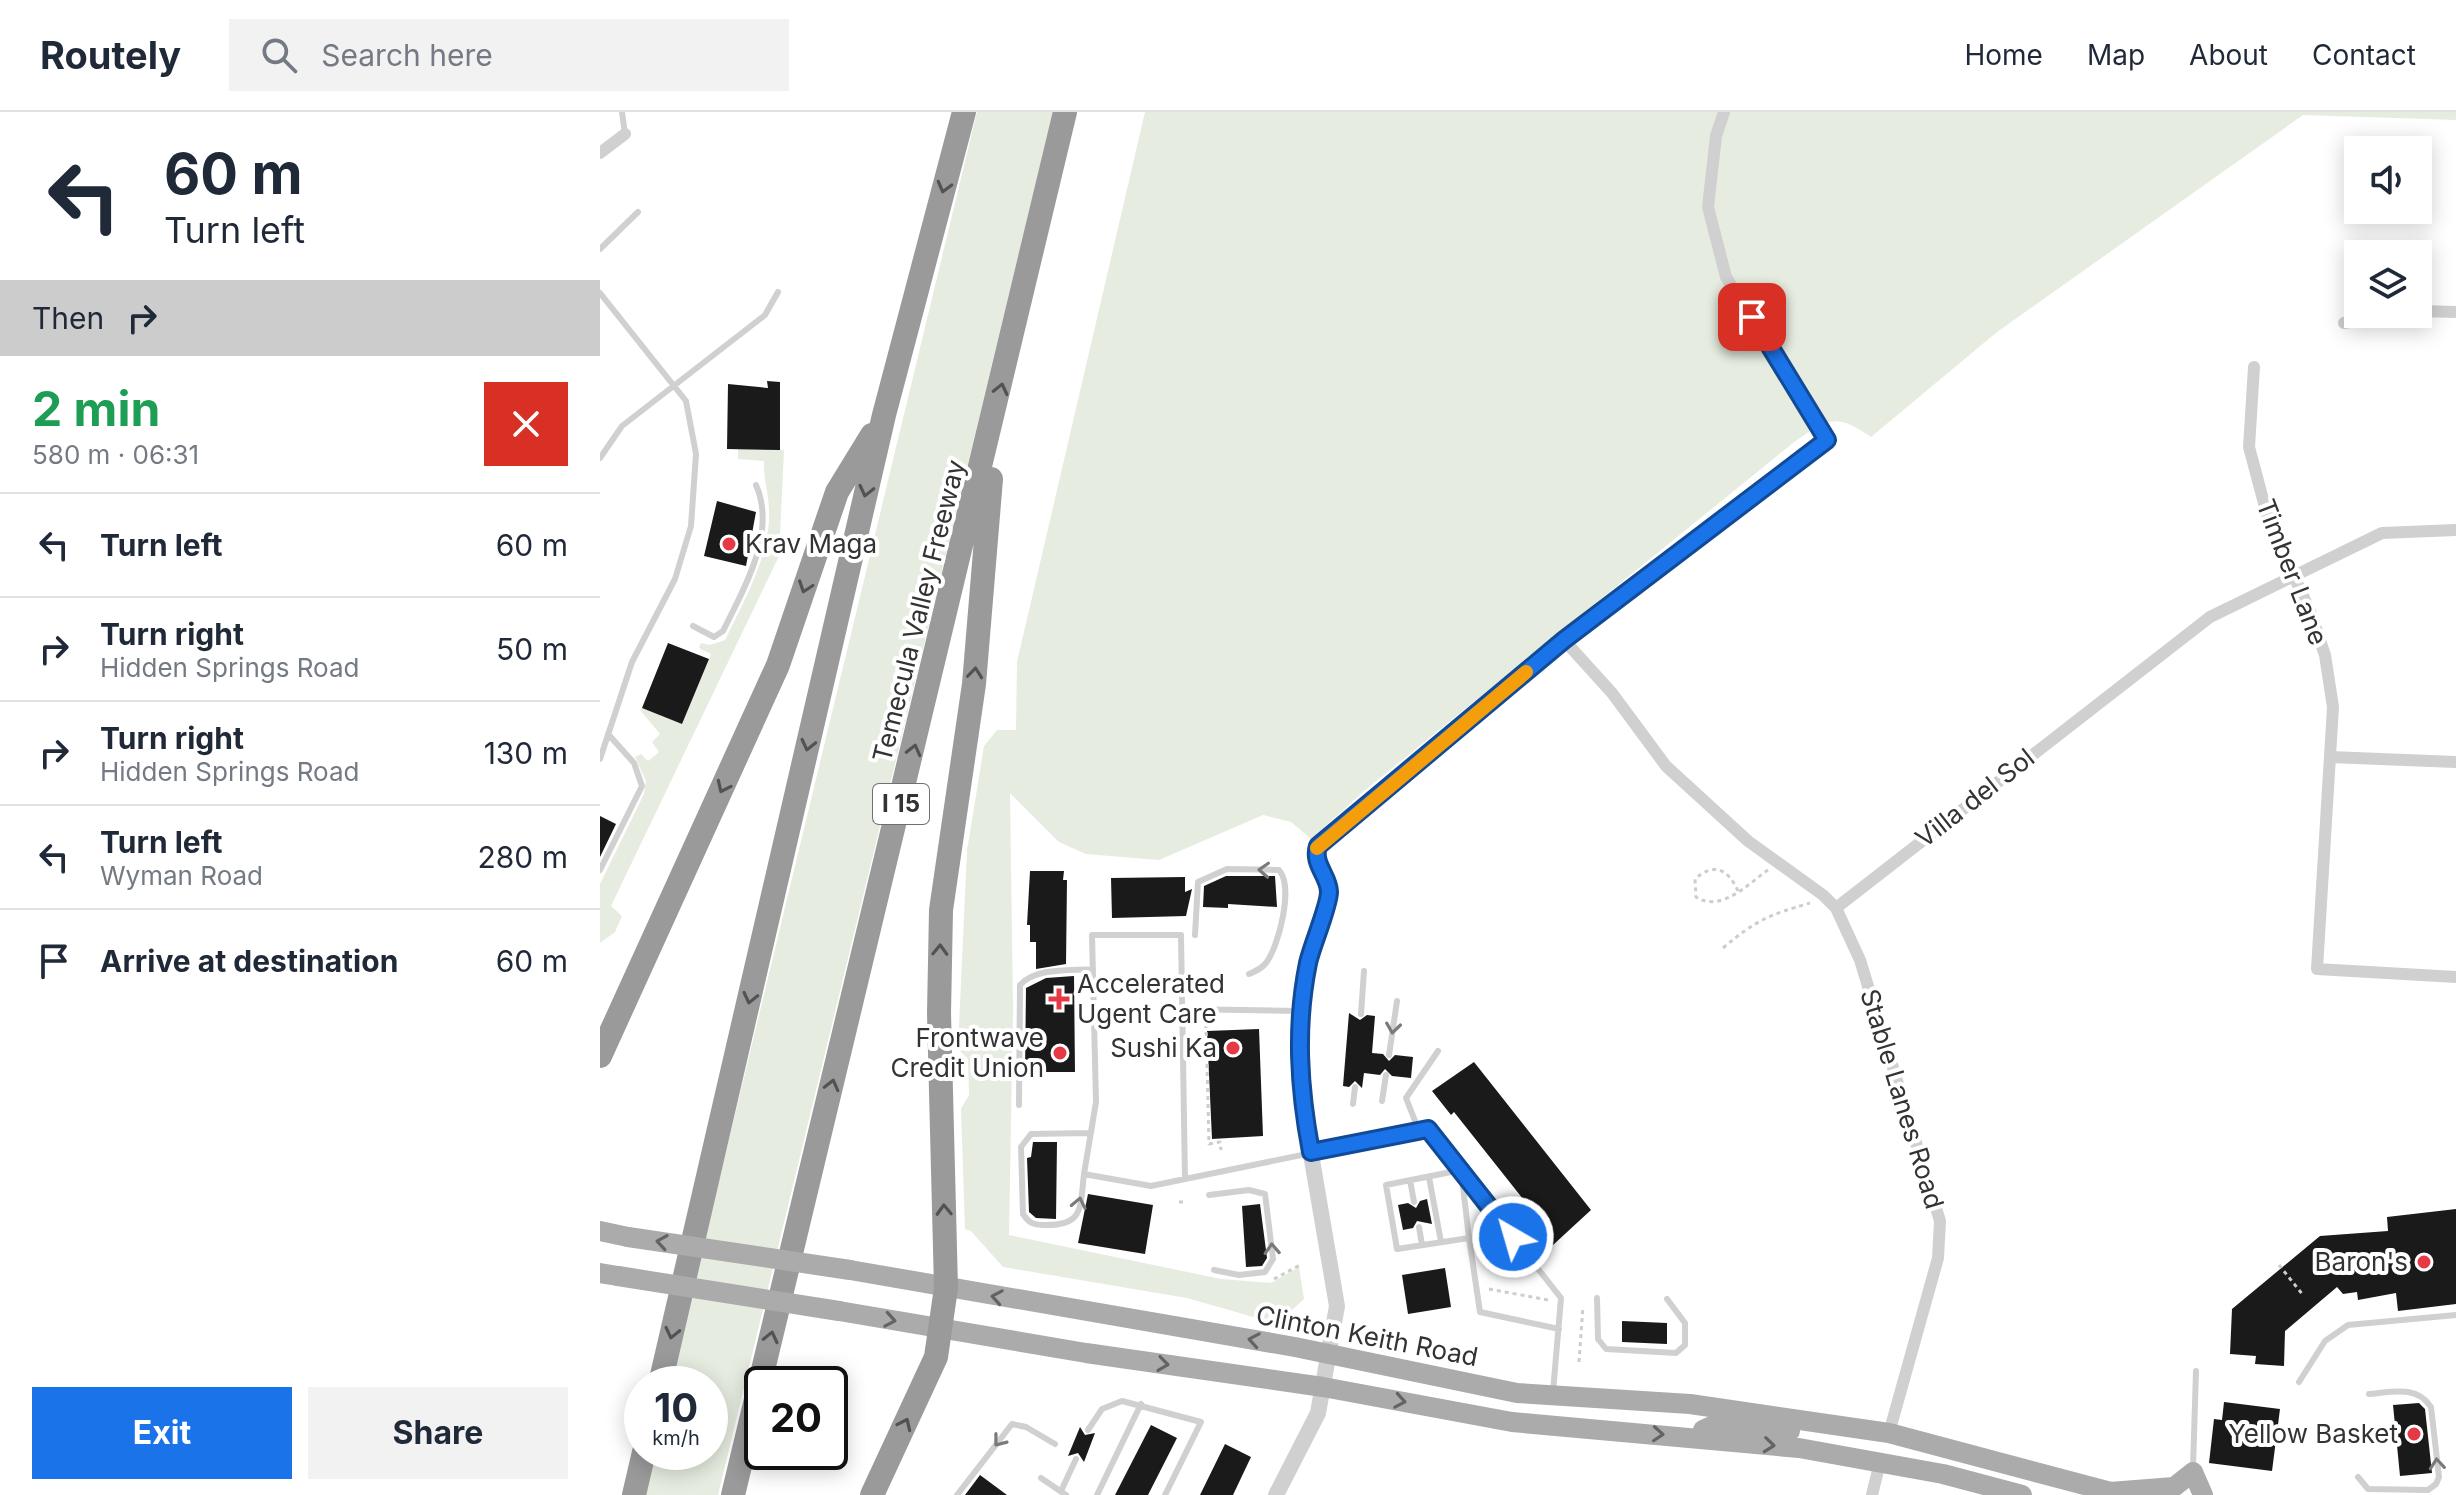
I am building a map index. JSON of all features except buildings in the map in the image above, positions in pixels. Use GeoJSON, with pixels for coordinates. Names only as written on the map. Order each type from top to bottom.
{"type":"FeatureCollection","features":[{"type":"Feature","properties":{"kind":"highway"},"geometry":{"type":"LineString","coordinates":[[664,1366],[884,415],[964,112]]}},
{"type":"Feature","properties":{"kind":"highway","name":"Temecula Valley Freeway"},"geometry":{"type":"LineString","coordinates":[[733,1495],[994,421],[1065,112]]}},
{"type":"Feature","properties":{"kind":"highway"},"geometry":{"type":"LineString","coordinates":[[600,1056],[778,665],[837,492],[884,415]]}},
{"type":"Feature","properties":{"kind":"highway"},"geometry":{"type":"LineString","coordinates":[[872,1495],[936,1357],[946,1288],[939,1013],[941,910],[974,684],[987,549],[994,421]]}},
{"type":"Feature","properties":{"kind":"highway"},"geometry":{"type":"LineString","coordinates":[[634,1495],[640,1470]]}},
{"type":"Feature","properties":{"kind":"main road","name":"Clinton Keith Road"},"geometry":{"type":"LineString","coordinates":[[600,1231],[850,1270],[1330,1354],[1517,1393],[1690,1404],[1889,1433],[2116,1494],[2174,1487],[2193,1472]]}},
{"type":"Feature","properties":{"kind":"main road"},"geometry":{"type":"LineString","coordinates":[[609,1274],[940,1330],[1323,1387],[1512,1422],[1691,1436],[1880,1462],[2022,1495]]}},
{"type":"Feature","properties":{"kind":"main road"},"geometry":{"type":"LineString","coordinates":[[1691,1436],[1712,1426],[1769,1428],[1877,1443],[1889,1433]]}},
{"type":"Feature","properties":{"kind":"main road"},"geometry":{"type":"LineString","coordinates":[[1880,1462],[1883,1456],[1910,1452],[1989,1470],[2019,1467]]}},
{"type":"Feature","properties":{"kind":"main road"},"geometry":{"type":"LineString","coordinates":[[2193,1472],[2203,1495]]}},
{"type":"Feature","properties":{"kind":"street"},"geometry":{"type":"LineString","coordinates":[[1276,1495],[1316,1417],[1337,1306],[1301,1079],[1300,1011],[1309,961],[1329,891],[1315,853],[1318,846],[1564,640],[1827,440],[1726,277],[1708,207],[1716,136],[1724,112]]}},
{"type":"Feature","properties":{"kind":"street"},"geometry":{"type":"LineString","coordinates":[[600,153],[625,134]]}},
{"type":"Feature","properties":{"kind":"street"},"geometry":{"type":"LineString","coordinates":[[2432,311],[2456,312]]}},
{"type":"Feature","properties":{"kind":"street","name":"Timber Lane"},"geometry":{"type":"LineString","coordinates":[[2254,367],[2249,447],[2269,522],[2325,655],[2333,707],[2317,969],[2456,977]]}},
{"type":"Feature","properties":{"kind":"street","name":"Villa del Sol"},"geometry":{"type":"LineString","coordinates":[[1836,908],[2210,617],[2382,533],[2456,530]]}},
{"type":"Feature","properties":{"kind":"street"},"geometry":{"type":"LineString","coordinates":[[1564,640],[1612,693],[1666,766],[1778,864],[1823,895],[1836,908]]}},
{"type":"Feature","properties":{"kind":"street"},"geometry":{"type":"LineString","coordinates":[[2330,757],[2456,762]]}},
{"type":"Feature","properties":{"kind":"street","name":"Stable Lanes Road"},"geometry":{"type":"LineString","coordinates":[[1836,908],[1860,960],[1940,1221],[1938,1258],[1889,1433]]}},
{"type":"Feature","properties":{"kind":"street"},"geometry":{"type":"LineString","coordinates":[[1872,1495],[1880,1462]]}},
{"type":"Feature","properties":{"kind":"lane"},"geometry":{"type":"LineString","coordinates":[[622,112],[625,134]]}},
{"type":"Feature","properties":{"kind":"lane"},"geometry":{"type":"LineString","coordinates":[[600,249],[638,212]]}},
{"type":"Feature","properties":{"kind":"lane"},"geometry":{"type":"LineString","coordinates":[[600,458],[622,426],[765,315],[778,292]]}},
{"type":"Feature","properties":{"kind":"lane"},"geometry":{"type":"LineString","coordinates":[[600,293],[686,401],[696,454],[691,526],[675,579],[632,662],[600,759]]}},
{"type":"Feature","properties":{"kind":"lane"},"geometry":{"type":"LineString","coordinates":[[693,626],[714,637],[723,631],[753,570],[765,505],[756,485]]}},
{"type":"Feature","properties":{"kind":"lane"},"geometry":{"type":"LineString","coordinates":[[600,870],[639,794],[642,779],[634,763],[608,734]]}},
{"type":"Feature","properties":{"kind":"lane"},"geometry":{"type":"LineString","coordinates":[[1195,935],[1198,882],[1227,869],[1279,870],[1286,878],[1288,892],[1268,961],[1249,974]]}},
{"type":"Feature","properties":{"kind":"lane"},"geometry":{"type":"LineString","coordinates":[[1090,1133],[1031,1134],[1025,1140],[1021,1161],[1023,1214],[1027,1221],[1036,1225],[1067,1225],[1077,1215],[1096,1102],[1092,935],[1181,935],[1185,1179]]}},
{"type":"Feature","properties":{"kind":"lane"},"geometry":{"type":"LineString","coordinates":[[1019,1105],[1020,985],[1030,977],[1049,972],[1093,969]]}},
{"type":"Feature","properties":{"kind":"lane"},"geometry":{"type":"LineString","coordinates":[[1361,1014],[1364,971]]}},
{"type":"Feature","properties":{"kind":"lane"},"geometry":{"type":"LineString","coordinates":[[1389,1055],[1397,1001]]}},
{"type":"Feature","properties":{"kind":"lane"},"geometry":{"type":"LineString","coordinates":[[1182,1009],[1300,1011]]}},
{"type":"Feature","properties":{"kind":"lane"},"geometry":{"type":"LineString","coordinates":[[1419,1131],[1406,1098],[1438,1051]]}},
{"type":"Feature","properties":{"kind":"lane"},"geometry":{"type":"LineString","coordinates":[[1382,1101],[1386,1075]]}},
{"type":"Feature","properties":{"kind":"lane"},"geometry":{"type":"LineString","coordinates":[[1353,1104],[1355,1087]]}},
{"type":"Feature","properties":{"kind":"lane"},"geometry":{"type":"LineString","coordinates":[[1084,1174],[1151,1186],[1428,1129],[1561,1298],[1553,1396]]}},
{"type":"Feature","properties":{"kind":"lane"},"geometry":{"type":"LineString","coordinates":[[1461,1170],[1386,1185],[1397,1249],[1469,1238]]}},
{"type":"Feature","properties":{"kind":"lane"},"geometry":{"type":"LineString","coordinates":[[1461,1170],[1480,1312],[1559,1329]]}},
{"type":"Feature","properties":{"kind":"lane"},"geometry":{"type":"LineString","coordinates":[[1429,1177],[1441,1242]]}},
{"type":"Feature","properties":{"kind":"lane"},"geometry":{"type":"LineString","coordinates":[[1410,1180],[1414,1202]]}},
{"type":"Feature","properties":{"kind":"lane"},"geometry":{"type":"LineString","coordinates":[[1209,1195],[1249,1190],[1265,1194],[1273,1259],[1265,1272],[1239,1275],[1214,1270]]}},
{"type":"Feature","properties":{"kind":"lane"},"geometry":{"type":"LineString","coordinates":[[1419,1227],[1422,1245]]}},
{"type":"Feature","properties":{"kind":"lane"},"geometry":{"type":"LineString","coordinates":[[1597,1298],[1598,1339],[1606,1349],[1676,1353],[1685,1345],[1685,1323],[1667,1299]]}},
{"type":"Feature","properties":{"kind":"lane"},"geometry":{"type":"LineString","coordinates":[[2299,1382],[2325,1341],[2348,1325],[2456,1315]]}},
{"type":"Feature","properties":{"kind":"lane"},"geometry":{"type":"LineString","coordinates":[[2193,1472],[2196,1371]]}},
{"type":"Feature","properties":{"kind":"lane"},"geometry":{"type":"LineString","coordinates":[[2358,1477],[2368,1489],[2428,1490],[2436,1484],[2431,1407],[2411,1390],[2369,1394]]}},
{"type":"Feature","properties":{"kind":"lane"},"geometry":{"type":"LineString","coordinates":[[1088,1430],[1108,1404],[1122,1401],[1201,1422],[1165,1495]]}},
{"type":"Feature","properties":{"kind":"lane"},"geometry":{"type":"LineString","coordinates":[[1097,1495],[1141,1404]]}},
{"type":"Feature","properties":{"kind":"lane"},"geometry":{"type":"LineString","coordinates":[[957,1495],[1012,1424],[1026,1427],[1055,1444]]}},
{"type":"Feature","properties":{"kind":"lane"},"geometry":{"type":"LineString","coordinates":[[1041,1478],[1064,1493],[1076,1459]]}},
{"type":"Feature","properties":{"kind":"path"},"geometry":{"type":"LineString","coordinates":[[1738,891],[1731,876],[1720,869],[1710,869],[1695,879],[1696,897],[1709,904],[1738,891],[1778,864]]}},
{"type":"Feature","properties":{"kind":"path"},"geometry":{"type":"LineString","coordinates":[[1723,948],[1747,928],[1774,912],[1809,904],[1823,895]]}},
{"type":"Feature","properties":{"kind":"path"},"geometry":{"type":"LineString","coordinates":[[1206,1024],[1209,1144],[1220,1142],[1221,1150]]}},
{"type":"Feature","properties":{"kind":"path"},"geometry":{"type":"LineString","coordinates":[[1179,1202],[1187,1202]]}},
{"type":"Feature","properties":{"kind":"path"},"geometry":{"type":"LineString","coordinates":[[2279,1265],[2303,1295]]}},
{"type":"Feature","properties":{"kind":"path"},"geometry":{"type":"LineString","coordinates":[[1489,1289],[1548,1300]]}},
{"type":"Feature","properties":{"kind":"path"},"geometry":{"type":"LineString","coordinates":[[1579,1362],[1583,1306]]}},
{"type":"Feature","properties":{"kind":"shaded area"},"geometry":{"type":"Polygon","coordinates":[[[977,112],[1053,112],[749,1366],[744,1366],[744,1388],[728,1454],[728,1366],[674,1366],[977,112]]]}},
{"type":"Feature","properties":{"kind":"shaded area"},"geometry":{"type":"Polygon","coordinates":[[[1145,112],[2456,112],[2456,120],[2303,115],[1997,332],[1871,437],[1848,424],[1831,422],[1814,428],[1793,443],[1364,791],[1311,839],[1291,822],[1263,815],[1159,860],[1086,854],[1059,842],[1010,793],[1013,1009],[1009,1235],[1221,1279],[1271,1283],[1299,1267],[1304,1299],[1281,1320],[1257,1318],[1187,1298],[1003,1267],[971,1231],[965,1229],[961,1109],[969,1095],[968,1059],[958,1049],[967,851],[984,746],[997,730],[1016,730],[1017,662],[1145,112]]]}},
{"type":"Feature","properties":{"kind":"shaded area"},"geometry":{"type":"Polygon","coordinates":[[[738,449],[784,450],[779,556],[611,906],[622,916],[615,932],[600,943],[600,884],[644,794],[646,781],[635,757],[641,754],[648,761],[659,752],[652,742],[660,734],[640,710],[642,708],[682,724],[711,654],[699,648],[701,643],[710,645],[725,640],[766,544],[769,511],[764,461],[738,459],[738,449]]]}},
{"type":"Feature","properties":{"kind":"shaded area"},"geometry":{"type":"Polygon","coordinates":[[[650,1470],[724,1470],[718,1495],[644,1495],[650,1470]]]}},
{"type":"Feature","properties":{"kind":"slow traffic"},"geometry":{"type":"LineString","coordinates":[[1317,848],[1526,672]]}},
{"type":"Feature","properties":{"kind":"place","name":"Krav Maga"},"geometry":{"type":"Point","coordinates":[729,544]}},
{"type":"Feature","properties":{"kind":"place","name":"Accelerated Ugent Care"},"geometry":{"type":"Point","coordinates":[1059,999]}},
{"type":"Feature","properties":{"kind":"place","name":"Sushi Ka"},"geometry":{"type":"Point","coordinates":[1233,1048]}},
{"type":"Feature","properties":{"kind":"place","name":"Frontwave Credit Union"},"geometry":{"type":"Point","coordinates":[1060,1053]}},
{"type":"Feature","properties":{"kind":"place","name":"Baron's"},"geometry":{"type":"Point","coordinates":[2424,1262]}},
{"type":"Feature","properties":{"kind":"place","name":"Yellow Basket"},"geometry":{"type":"Point","coordinates":[2414,1434]}},
{"type":"Feature","properties":{"kind":"route"},"geometry":{"type":"LineString","coordinates":[[1513,1237],[1428,1129],[1311,1152],[1301,1079],[1300,1011],[1318,923],[1329,891],[1315,853],[1318,846],[1564,640],[1827,440],[1752,317]]}}]}
